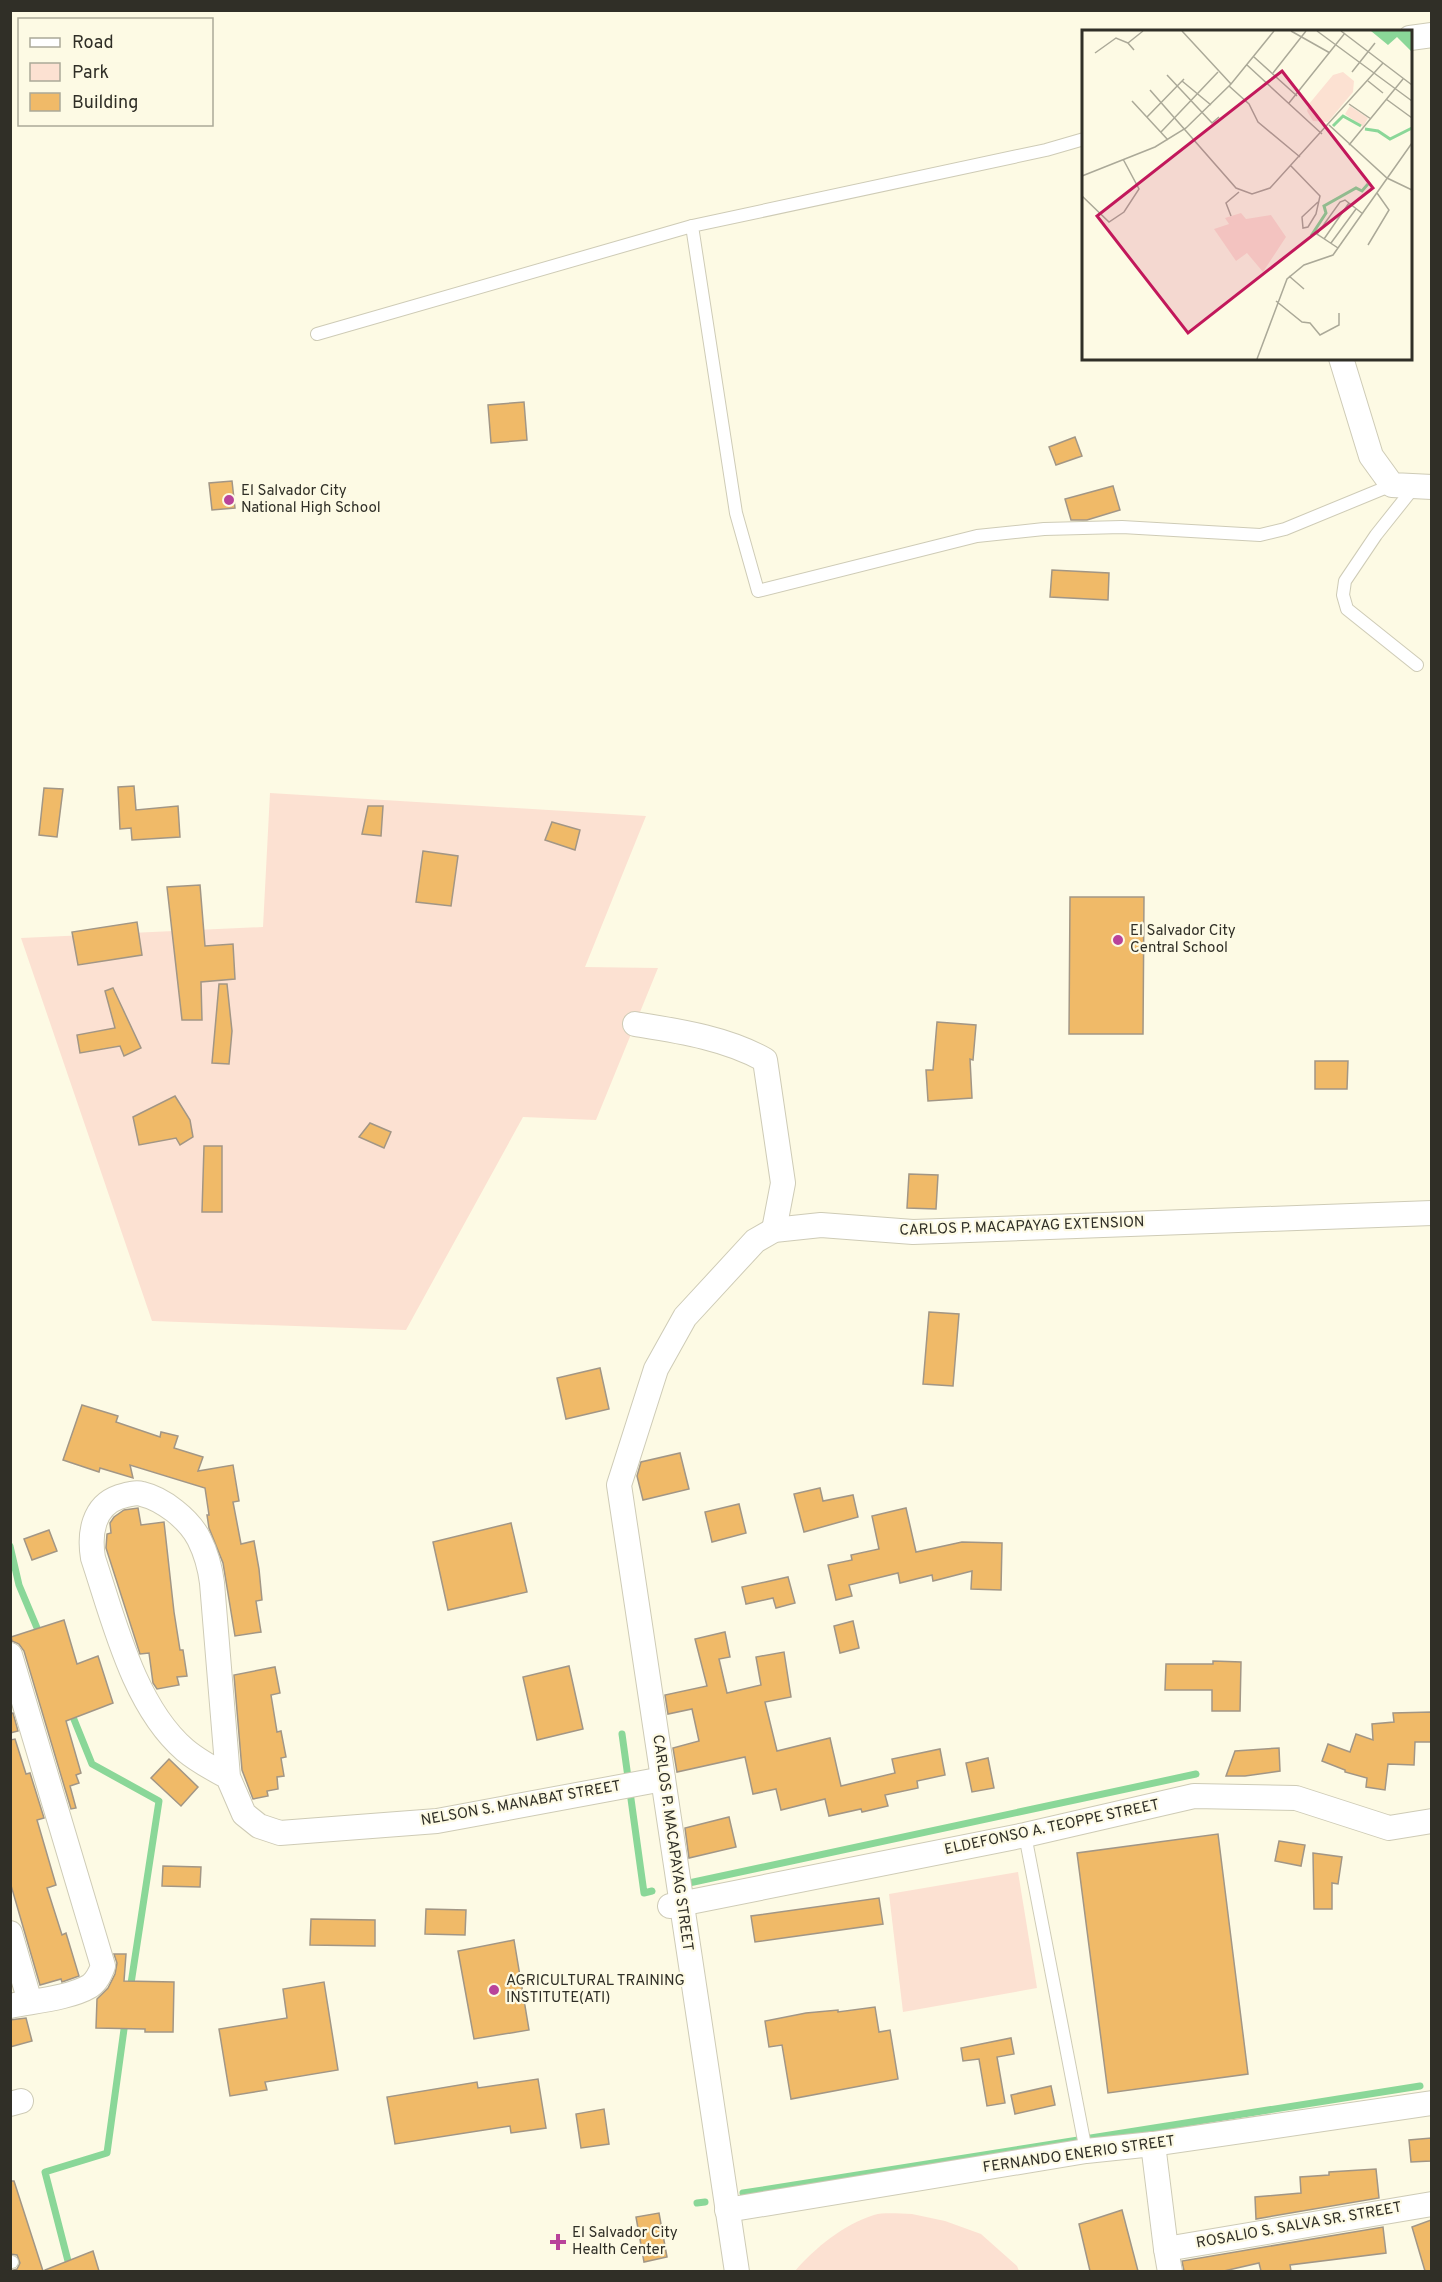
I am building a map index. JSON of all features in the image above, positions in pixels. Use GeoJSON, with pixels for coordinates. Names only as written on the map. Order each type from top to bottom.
{"type":"FeatureCollection","features":[{"type":"Feature","properties":{"kind":"street"},"geometry":{"type":"LineString","coordinates":[[1412,38],[1431,35]]}},
{"type":"Feature","properties":{"kind":"street"},"geometry":{"type":"LineString","coordinates":[[1342,360],[1371,456],[1413,486]]}},
{"type":"Feature","properties":{"kind":"street"},"geometry":{"type":"LineString","coordinates":[[635,1024],[743,1047],[765,1060],[783,1183],[774,1230]]}},
{"type":"Feature","properties":{"kind":"street","name":"CARLOS P. MACAPAYAG EXTENSION"},"geometry":{"type":"LineString","coordinates":[[619,1485],[656,1369],[685,1317],[755,1241],[774,1230],[821,1225],[913,1232],[1431,1213]]}},
{"type":"Feature","properties":{"kind":"street","name":"CARLOS P. MACAPAYAG STREET"},"geometry":{"type":"LineString","coordinates":[[619,1485],[663,1779],[676,1905],[737,2271]]}},
{"type":"Feature","properties":{"kind":"street","name":"NELSON S. MANABAT STREET"},"geometry":{"type":"LineString","coordinates":[[228,1777],[183,1748],[166,1729],[138,1688],[91,1545],[97,1514],[106,1503],[116,1498],[141,1493],[175,1511],[199,1538],[209,1564],[212,1583],[228,1777],[244,1814],[259,1826],[280,1833],[437,1821],[663,1779]]}},
{"type":"Feature","properties":{"kind":"street"},"geometry":{"type":"LineString","coordinates":[[10,1655],[103,1966],[100,1976],[91,1985],[76,1992],[20,2004],[10,1933]]}},
{"type":"Feature","properties":{"kind":"street","name":"ELDEFONSO A. TEOPPE STREET"},"geometry":{"type":"LineString","coordinates":[[676,1905],[1025,1835],[1194,1796],[1296,1798],[1389,1828],[1431,1821]]}},
{"type":"Feature","properties":{"kind":"street","name":"FERNANDO ENERIO STREET"},"geometry":{"type":"LineString","coordinates":[[727,2210],[1085,2148],[1153,2144],[1431,2103]]}},
{"type":"Feature","properties":{"kind":"street"},"geometry":{"type":"LineString","coordinates":[[1153,2144],[1168,2260]]}},
{"type":"Feature","properties":{"kind":"street","name":"ROSALIO S. SALVA SR. STREET"},"geometry":{"type":"LineString","coordinates":[[1168,2260],[1431,2204]]}},
{"type":"Feature","properties":{"kind":"lane"},"geometry":{"type":"LineString","coordinates":[[317,334],[692,226],[1046,150],[1082,139]]}},
{"type":"Feature","properties":{"kind":"lane"},"geometry":{"type":"LineString","coordinates":[[692,226],[736,513],[758,591],[977,536],[1044,529],[1122,527],[1260,535],[1285,529],[1413,486]]}},
{"type":"Feature","properties":{"kind":"lane"},"geometry":{"type":"LineString","coordinates":[[1413,486],[1345,581],[1343,596],[1347,609],[1417,665]]}},
{"type":"Feature","properties":{"kind":"lane"},"geometry":{"type":"LineString","coordinates":[[1025,1835],[1085,2148]]}},
{"type":"Feature","properties":{"kind":"green space"},"geometry":{"type":"Polygon","coordinates":[[[270,793],[646,816],[585,967],[658,968],[596,1120],[523,1117],[406,1330],[152,1321],[21,938],[263,927],[270,793]]]}},
{"type":"Feature","properties":{"kind":"green space"},"geometry":{"type":"Polygon","coordinates":[[[1018,1872],[1037,1988],[903,2012],[889,1894],[1018,1872]]]}},
{"type":"Feature","properties":{"kind":"green space"},"geometry":{"type":"Polygon","coordinates":[[[878,2214],[912,2214],[945,2221],[981,2234],[1017,2266],[1019,2271],[795,2271],[821,2245],[863,2219],[878,2214]]]}},
{"type":"Feature","properties":{"kind":"building"},"geometry":{"type":"Polygon","coordinates":[[[524,402],[527,440],[491,443],[488,405],[524,402]]]}},
{"type":"Feature","properties":{"kind":"building"},"geometry":{"type":"Polygon","coordinates":[[[1075,437],[1082,456],[1056,465],[1049,447],[1075,437]]]}},
{"type":"Feature","properties":{"kind":"building"},"geometry":{"type":"Polygon","coordinates":[[[232,481],[235,508],[212,510],[209,483],[232,481]]]}},
{"type":"Feature","properties":{"kind":"building"},"geometry":{"type":"Polygon","coordinates":[[[1113,486],[1120,510],[1087,520],[1071,520],[1065,499],[1113,486]]]}},
{"type":"Feature","properties":{"kind":"building"},"geometry":{"type":"Polygon","coordinates":[[[1052,570],[1109,573],[1108,600],[1050,597],[1052,570]]]}},
{"type":"Feature","properties":{"kind":"building"},"geometry":{"type":"Polygon","coordinates":[[[134,786],[136,810],[178,806],[180,837],[132,840],[131,828],[120,829],[118,787],[134,786]]]}},
{"type":"Feature","properties":{"kind":"building"},"geometry":{"type":"Polygon","coordinates":[[[44,788],[63,789],[57,837],[39,835],[44,788]]]}},
{"type":"Feature","properties":{"kind":"building"},"geometry":{"type":"Polygon","coordinates":[[[368,806],[383,806],[381,836],[362,834],[368,806]]]}},
{"type":"Feature","properties":{"kind":"building"},"geometry":{"type":"Polygon","coordinates":[[[552,822],[580,830],[575,850],[545,840],[552,822]]]}},
{"type":"Feature","properties":{"kind":"building"},"geometry":{"type":"Polygon","coordinates":[[[423,851],[458,856],[451,906],[416,902],[423,851]]]}},
{"type":"Feature","properties":{"kind":"building"},"geometry":{"type":"Polygon","coordinates":[[[200,885],[205,946],[233,944],[235,979],[201,982],[202,1020],[182,1020],[167,887],[200,885]]]}},
{"type":"Feature","properties":{"kind":"building"},"geometry":{"type":"Polygon","coordinates":[[[1070,897],[1144,897],[1143,1034],[1069,1034],[1070,897]]]}},
{"type":"Feature","properties":{"kind":"building"},"geometry":{"type":"Polygon","coordinates":[[[137,922],[142,955],[78,965],[72,932],[137,922]]]}},
{"type":"Feature","properties":{"kind":"building"},"geometry":{"type":"Polygon","coordinates":[[[219,984],[227,984],[232,1031],[229,1064],[212,1063],[219,984]]]}},
{"type":"Feature","properties":{"kind":"building"},"geometry":{"type":"Polygon","coordinates":[[[113,988],[141,1048],[124,1056],[120,1046],[80,1053],[77,1035],[115,1028],[105,991],[113,988]]]}},
{"type":"Feature","properties":{"kind":"building"},"geometry":{"type":"Polygon","coordinates":[[[937,1022],[976,1025],[973,1060],[970,1059],[972,1098],[928,1101],[926,1070],[933,1070],[937,1022]]]}},
{"type":"Feature","properties":{"kind":"building"},"geometry":{"type":"Polygon","coordinates":[[[1315,1061],[1348,1061],[1347,1089],[1315,1089],[1315,1061]]]}},
{"type":"Feature","properties":{"kind":"building"},"geometry":{"type":"Polygon","coordinates":[[[175,1096],[190,1120],[193,1137],[180,1145],[176,1138],[139,1145],[133,1117],[175,1096]]]}},
{"type":"Feature","properties":{"kind":"building"},"geometry":{"type":"Polygon","coordinates":[[[370,1123],[391,1132],[384,1148],[359,1137],[370,1123]]]}},
{"type":"Feature","properties":{"kind":"building"},"geometry":{"type":"Polygon","coordinates":[[[204,1146],[222,1146],[222,1212],[202,1212],[204,1146]]]}},
{"type":"Feature","properties":{"kind":"building"},"geometry":{"type":"Polygon","coordinates":[[[909,1174],[938,1175],[936,1209],[907,1208],[909,1174]]]}},
{"type":"Feature","properties":{"kind":"building"},"geometry":{"type":"Polygon","coordinates":[[[929,1312],[959,1314],[953,1386],[923,1384],[929,1312]]]}},
{"type":"Feature","properties":{"kind":"building"},"geometry":{"type":"Polygon","coordinates":[[[600,1368],[609,1409],[566,1419],[557,1378],[600,1368]]]}},
{"type":"Feature","properties":{"kind":"building"},"geometry":{"type":"Polygon","coordinates":[[[82,1405],[118,1416],[116,1422],[160,1437],[161,1432],[178,1436],[174,1448],[203,1457],[198,1471],[233,1465],[239,1501],[233,1502],[241,1544],[254,1541],[259,1569],[262,1600],[256,1601],[261,1632],[235,1636],[223,1563],[209,1528],[205,1488],[130,1465],[133,1478],[100,1468],[99,1472],[63,1460],[82,1405]]]}},
{"type":"Feature","properties":{"kind":"building"},"geometry":{"type":"Polygon","coordinates":[[[680,1453],[689,1489],[643,1500],[637,1476],[641,1462],[680,1453]]]}},
{"type":"Feature","properties":{"kind":"building"},"geometry":{"type":"Polygon","coordinates":[[[820,1488],[823,1501],[853,1495],[858,1517],[804,1532],[794,1494],[820,1488]]]}},
{"type":"Feature","properties":{"kind":"building"},"geometry":{"type":"Polygon","coordinates":[[[739,1504],[746,1533],[712,1542],[705,1512],[739,1504]]]}},
{"type":"Feature","properties":{"kind":"building"},"geometry":{"type":"Polygon","coordinates":[[[138,1508],[141,1525],[164,1522],[174,1612],[187,1676],[177,1677],[179,1685],[157,1689],[153,1683],[149,1653],[140,1654],[106,1548],[107,1534],[111,1533],[110,1523],[114,1517],[124,1510],[138,1508]]]}},
{"type":"Feature","properties":{"kind":"building"},"geometry":{"type":"Polygon","coordinates":[[[906,1508],[916,1552],[962,1542],[1002,1543],[1001,1590],[971,1589],[972,1571],[933,1581],[932,1575],[900,1583],[898,1573],[849,1585],[852,1596],[836,1600],[828,1565],[852,1560],[851,1555],[879,1549],[872,1516],[906,1508]]]}},
{"type":"Feature","properties":{"kind":"building"},"geometry":{"type":"Polygon","coordinates":[[[511,1523],[527,1592],[448,1610],[433,1542],[511,1523]]]}},
{"type":"Feature","properties":{"kind":"building"},"geometry":{"type":"Polygon","coordinates":[[[49,1530],[57,1551],[32,1560],[24,1539],[49,1530]]]}},
{"type":"Feature","properties":{"kind":"building"},"geometry":{"type":"Polygon","coordinates":[[[788,1577],[795,1603],[776,1608],[773,1598],[746,1604],[742,1587],[788,1577]]]}},
{"type":"Feature","properties":{"kind":"building"},"geometry":{"type":"Polygon","coordinates":[[[64,1620],[77,1664],[98,1656],[113,1703],[66,1721],[81,1773],[76,1775],[79,1783],[70,1786],[76,1808],[71,1809],[24,1651],[19,1644],[12,1641],[11,1637],[64,1620]]]}},
{"type":"Feature","properties":{"kind":"building"},"geometry":{"type":"Polygon","coordinates":[[[853,1621],[859,1648],[840,1653],[834,1626],[853,1621]]]}},
{"type":"Feature","properties":{"kind":"building"},"geometry":{"type":"Polygon","coordinates":[[[725,1632],[730,1657],[719,1659],[727,1693],[761,1685],[756,1657],[784,1652],[791,1697],[765,1702],[777,1751],[830,1738],[841,1786],[895,1773],[892,1759],[940,1749],[945,1775],[917,1781],[918,1788],[885,1795],[888,1806],[829,1816],[825,1799],[781,1810],[776,1789],[753,1794],[745,1757],[677,1772],[673,1748],[699,1741],[692,1709],[668,1714],[665,1695],[707,1686],[695,1639],[725,1632]]]}},
{"type":"Feature","properties":{"kind":"building"},"geometry":{"type":"Polygon","coordinates":[[[1213,1661],[1241,1662],[1240,1711],[1212,1711],[1212,1690],[1165,1690],[1166,1664],[1213,1664],[1213,1661]]]}},
{"type":"Feature","properties":{"kind":"building"},"geometry":{"type":"Polygon","coordinates":[[[569,1666],[583,1729],[537,1740],[523,1677],[569,1666]]]}},
{"type":"Feature","properties":{"kind":"building"},"geometry":{"type":"Polygon","coordinates":[[[275,1667],[280,1693],[271,1695],[277,1732],[281,1731],[286,1757],[281,1758],[284,1776],[277,1777],[278,1789],[267,1791],[268,1796],[253,1799],[242,1770],[234,1675],[275,1667]]]}},
{"type":"Feature","properties":{"kind":"building"},"geometry":{"type":"Polygon","coordinates":[[[1431,1712],[1431,1742],[1415,1742],[1414,1765],[1388,1764],[1385,1790],[1366,1787],[1367,1778],[1345,1772],[1345,1770],[1322,1761],[1328,1744],[1350,1752],[1356,1734],[1373,1740],[1372,1724],[1394,1722],[1393,1713],[1431,1712]]]}},
{"type":"Feature","properties":{"kind":"building"},"geometry":{"type":"Polygon","coordinates":[[[13,1713],[18,1731],[10,1733],[10,1714],[13,1713]]]}},
{"type":"Feature","properties":{"kind":"building"},"geometry":{"type":"Polygon","coordinates":[[[15,1739],[26,1774],[30,1773],[44,1818],[37,1820],[56,1885],[47,1888],[62,1935],[66,1933],[79,1976],[62,1982],[61,1979],[40,1985],[10,1882],[10,1740],[15,1739]]]}},
{"type":"Feature","properties":{"kind":"building"},"geometry":{"type":"Polygon","coordinates":[[[1279,1748],[1280,1771],[1226,1776],[1235,1751],[1279,1748]]]}},
{"type":"Feature","properties":{"kind":"building"},"geometry":{"type":"Polygon","coordinates":[[[988,1758],[994,1788],[972,1792],[966,1763],[988,1758]]]}},
{"type":"Feature","properties":{"kind":"building"},"geometry":{"type":"Polygon","coordinates":[[[169,1759],[198,1787],[181,1806],[151,1778],[169,1759]]]}},
{"type":"Feature","properties":{"kind":"building"},"geometry":{"type":"Polygon","coordinates":[[[729,1817],[736,1847],[689,1858],[685,1828],[729,1817]]]}},
{"type":"Feature","properties":{"kind":"building"},"geometry":{"type":"Polygon","coordinates":[[[1218,1834],[1248,2074],[1108,2093],[1077,1853],[1218,1834]]]}},
{"type":"Feature","properties":{"kind":"building"},"geometry":{"type":"Polygon","coordinates":[[[1279,1841],[1305,1845],[1301,1866],[1275,1861],[1279,1841]]]}},
{"type":"Feature","properties":{"kind":"building"},"geometry":{"type":"Polygon","coordinates":[[[1313,1853],[1342,1857],[1338,1884],[1332,1883],[1332,1909],[1314,1909],[1313,1853]]]}},
{"type":"Feature","properties":{"kind":"building"},"geometry":{"type":"Polygon","coordinates":[[[163,1866],[201,1867],[200,1887],[162,1886],[163,1866]]]}},
{"type":"Feature","properties":{"kind":"building"},"geometry":{"type":"Polygon","coordinates":[[[879,1898],[883,1924],[755,1942],[751,1916],[879,1898]]]}},
{"type":"Feature","properties":{"kind":"building"},"geometry":{"type":"Polygon","coordinates":[[[426,1909],[466,1910],[465,1935],[425,1934],[426,1909]]]}},
{"type":"Feature","properties":{"kind":"building"},"geometry":{"type":"Polygon","coordinates":[[[311,1919],[375,1920],[375,1946],[310,1945],[311,1919]]]}},
{"type":"Feature","properties":{"kind":"building","name":"AGRICULTURAL TRAINING INSTITUTE(ATI)"},"geometry":{"type":"Polygon","coordinates":[[[514,1940],[529,2030],[474,2039],[458,1951],[514,1940]]]}},
{"type":"Feature","properties":{"kind":"building"},"geometry":{"type":"Polygon","coordinates":[[[114,1954],[126,1954],[124,1981],[174,1982],[173,2032],[96,2028],[97,1999],[108,1988],[115,1974],[117,1963],[114,1954]]]}},
{"type":"Feature","properties":{"kind":"building"},"geometry":{"type":"Polygon","coordinates":[[[324,1982],[338,2070],[265,2082],[267,2090],[230,2096],[219,2029],[287,2018],[283,1989],[324,1982]]]}},
{"type":"Feature","properties":{"kind":"building"},"geometry":{"type":"Polygon","coordinates":[[[875,2007],[879,2032],[890,2030],[898,2079],[791,2099],[782,2045],[769,2047],[765,2021],[806,2013],[875,2007]]]}},
{"type":"Feature","properties":{"kind":"building"},"geometry":{"type":"Polygon","coordinates":[[[26,2018],[32,2041],[10,2047],[10,2020],[26,2018]]]}},
{"type":"Feature","properties":{"kind":"building"},"geometry":{"type":"Polygon","coordinates":[[[1011,2038],[1014,2054],[997,2057],[1005,2103],[987,2106],[979,2059],[963,2061],[961,2048],[1011,2038]]]}},
{"type":"Feature","properties":{"kind":"building"},"geometry":{"type":"Polygon","coordinates":[[[538,2079],[546,2128],[511,2133],[510,2126],[395,2144],[387,2097],[477,2082],[478,2088],[538,2079]]]}},
{"type":"Feature","properties":{"kind":"building"},"geometry":{"type":"Polygon","coordinates":[[[1051,2086],[1055,2105],[1015,2114],[1011,2095],[1051,2086]]]}},
{"type":"Feature","properties":{"kind":"building"},"geometry":{"type":"Polygon","coordinates":[[[604,2109],[609,2144],[581,2148],[576,2114],[604,2109]]]}},
{"type":"Feature","properties":{"kind":"building"},"geometry":{"type":"Polygon","coordinates":[[[1431,2138],[1431,2161],[1411,2162],[1409,2140],[1431,2138]]]}},
{"type":"Feature","properties":{"kind":"building"},"geometry":{"type":"Polygon","coordinates":[[[1376,2169],[1379,2198],[1256,2219],[1255,2197],[1301,2193],[1300,2177],[1329,2175],[1329,2172],[1376,2169]]]}},
{"type":"Feature","properties":{"kind":"building"},"geometry":{"type":"Polygon","coordinates":[[[10,2181],[14,2181],[43,2271],[10,2271],[17,2269],[20,2263],[17,2255],[10,2254],[10,2181]]]}},
{"type":"Feature","properties":{"kind":"building"},"geometry":{"type":"Polygon","coordinates":[[[1122,2210],[1138,2271],[1090,2271],[1079,2224],[1122,2210]]]}},
{"type":"Feature","properties":{"kind":"building"},"geometry":{"type":"Polygon","coordinates":[[[659,2213],[667,2257],[644,2262],[636,2217],[659,2213]]]}},
{"type":"Feature","properties":{"kind":"building"},"geometry":{"type":"Polygon","coordinates":[[[1431,2220],[1431,2271],[1425,2271],[1412,2227],[1431,2220]]]}},
{"type":"Feature","properties":{"kind":"building"},"geometry":{"type":"Polygon","coordinates":[[[1383,2227],[1386,2253],[1290,2265],[1291,2271],[1261,2271],[1259,2263],[1224,2271],[1184,2271],[1182,2261],[1383,2227]]]}},
{"type":"Feature","properties":{"kind":"building"},"geometry":{"type":"Polygon","coordinates":[[[93,2251],[99,2271],[45,2271],[45,2270],[93,2251]]]}},
{"type":"Feature","properties":{"kind":"waterway"},"geometry":{"type":"LineString","coordinates":[[10,1546],[19,1585],[40,1635]]}},
{"type":"Feature","properties":{"kind":"waterway"},"geometry":{"type":"LineString","coordinates":[[71,1712],[92,1764],[159,1801],[130,1990]]}},
{"type":"Feature","properties":{"kind":"waterway"},"geometry":{"type":"LineString","coordinates":[[622,1734],[644,1893],[652,1891]]}},
{"type":"Feature","properties":{"kind":"waterway"},"geometry":{"type":"LineString","coordinates":[[689,1883],[1196,1774]]}},
{"type":"Feature","properties":{"kind":"waterway"},"geometry":{"type":"LineString","coordinates":[[68,2261],[45,2172],[107,2153],[125,2022]]}},
{"type":"Feature","properties":{"kind":"waterway"},"geometry":{"type":"LineString","coordinates":[[743,2193],[1420,2086]]}},
{"type":"Feature","properties":{"kind":"waterway"},"geometry":{"type":"LineString","coordinates":[[697,2203],[705,2202]]}},
{"type":"Feature","properties":{"kind":"place","name":"El Salvador City National High School"},"geometry":{"type":"Point","coordinates":[229,500]}},
{"type":"Feature","properties":{"kind":"place","name":"El Salvador City Central School"},"geometry":{"type":"Point","coordinates":[1118,940]}},
{"type":"Feature","properties":{"kind":"place","name":"AGRICULTURAL TRAINING INSTITUTE(ATI)"},"geometry":{"type":"Point","coordinates":[494,1990]}},
{"type":"Feature","properties":{"kind":"place","name":"El Salvador City Health Center"},"geometry":{"type":"Point","coordinates":[558,2242]}}]}
